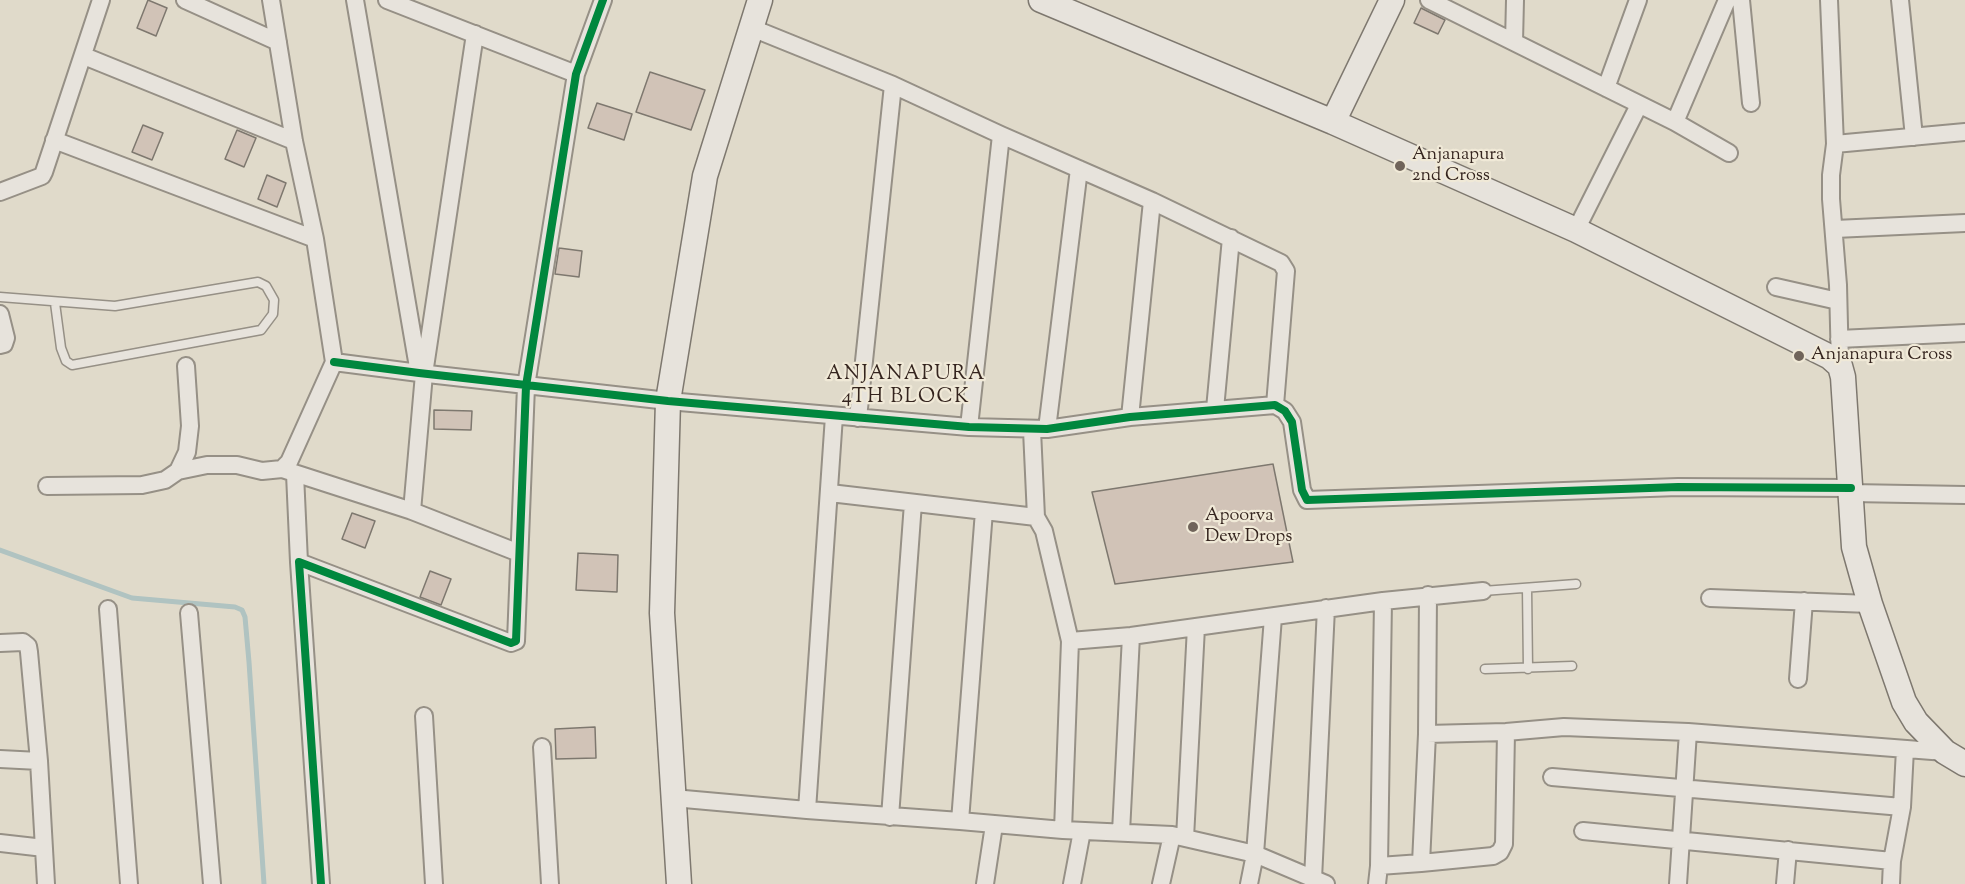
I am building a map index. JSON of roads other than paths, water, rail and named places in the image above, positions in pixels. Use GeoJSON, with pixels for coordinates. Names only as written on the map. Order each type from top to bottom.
{"type":"FeatureCollection","features":[{"type":"Feature","properties":{"kind":"main road"},"geometry":{"type":"LineString","coordinates":[[679,884],[662,613],[668,401],[705,176],[760,0]]}},
{"type":"Feature","properties":{"kind":"main road"},"geometry":{"type":"LineString","coordinates":[[1041,0],[1333,122],[1576,230],[1830,357],[1840,366],[1843,377],[1854,547],[1870,604],[1904,702],[1916,722],[1955,758]]}},
{"type":"Feature","properties":{"kind":"main road"},"geometry":{"type":"LineString","coordinates":[[1333,122],[1392,0]]}},
{"type":"Feature","properties":{"kind":"street"},"geometry":{"type":"LineString","coordinates":[[0,192],[42,176],[101,0]]}},
{"type":"Feature","properties":{"kind":"street"},"geometry":{"type":"LineString","coordinates":[[185,0],[278,42]]}},
{"type":"Feature","properties":{"kind":"street"},"geometry":{"type":"LineString","coordinates":[[271,0],[294,141],[315,239],[334,362],[289,462],[299,562],[321,884]]}},
{"type":"Feature","properties":{"kind":"street"},"geometry":{"type":"LineString","coordinates":[[355,0],[421,374]]}},
{"type":"Feature","properties":{"kind":"street"},"geometry":{"type":"LineString","coordinates":[[387,0],[576,74]]}},
{"type":"Feature","properties":{"kind":"street"},"geometry":{"type":"LineString","coordinates":[[299,562],[511,643],[516,641],[526,386],[576,74],[603,0]]}},
{"type":"Feature","properties":{"kind":"street"},"geometry":{"type":"LineString","coordinates":[[1429,0],[1675,122],[1729,153]]}},
{"type":"Feature","properties":{"kind":"street"},"geometry":{"type":"LineString","coordinates":[[1514,42],[1515,0]]}},
{"type":"Feature","properties":{"kind":"street"},"geometry":{"type":"LineString","coordinates":[[1606,88],[1638,0]]}},
{"type":"Feature","properties":{"kind":"street"},"geometry":{"type":"LineString","coordinates":[[1675,122],[1727,0]]}},
{"type":"Feature","properties":{"kind":"street"},"geometry":{"type":"LineString","coordinates":[[1741,0],[1751,103]]}},
{"type":"Feature","properties":{"kind":"street"},"geometry":{"type":"LineString","coordinates":[[1829,0],[1835,144],[1831,175],[1840,366]]}},
{"type":"Feature","properties":{"kind":"street"},"geometry":{"type":"LineString","coordinates":[[1900,0],[1914,136]]}},
{"type":"Feature","properties":{"kind":"street"},"geometry":{"type":"LineString","coordinates":[[752,28],[893,84],[1001,135],[1152,201],[1281,263],[1286,271],[1275,405]]}},
{"type":"Feature","properties":{"kind":"street"},"geometry":{"type":"LineString","coordinates":[[412,511],[421,374],[475,34]]}},
{"type":"Feature","properties":{"kind":"street"},"geometry":{"type":"LineString","coordinates":[[84,56],[294,141]]}},
{"type":"Feature","properties":{"kind":"street"},"geometry":{"type":"LineString","coordinates":[[858,418],[893,84]]}},
{"type":"Feature","properties":{"kind":"street"},"geometry":{"type":"LineString","coordinates":[[1576,230],[1639,105]]}},
{"type":"Feature","properties":{"kind":"street"},"geometry":{"type":"LineString","coordinates":[[1835,144],[1965,132]]}},
{"type":"Feature","properties":{"kind":"street"},"geometry":{"type":"LineString","coordinates":[[969,427],[1001,135]]}},
{"type":"Feature","properties":{"kind":"street"},"geometry":{"type":"LineString","coordinates":[[54,140],[315,239]]}},
{"type":"Feature","properties":{"kind":"street"},"geometry":{"type":"LineString","coordinates":[[1063,830],[1070,641],[1044,531],[1036,517],[1040,430],[1079,169]]}},
{"type":"Feature","properties":{"kind":"street"},"geometry":{"type":"LineString","coordinates":[[1130,417],[1152,201]]}},
{"type":"Feature","properties":{"kind":"street"},"geometry":{"type":"LineString","coordinates":[[1835,229],[1965,223]]}},
{"type":"Feature","properties":{"kind":"street"},"geometry":{"type":"LineString","coordinates":[[1215,409],[1231,238]]}},
{"type":"Feature","properties":{"kind":"street"},"geometry":{"type":"LineString","coordinates":[[1776,287],[1838,301]]}},
{"type":"Feature","properties":{"kind":"street"},"geometry":{"type":"LineString","coordinates":[[0,314],[6,338],[4,344],[0,345]]}},
{"type":"Feature","properties":{"kind":"street"},"geometry":{"type":"LineString","coordinates":[[1839,339],[1965,333]]}},
{"type":"Feature","properties":{"kind":"street"},"geometry":{"type":"LineString","coordinates":[[334,362],[421,374],[668,401],[969,427],[1040,430],[1130,417],[1275,405],[1285,411],[1292,422],[1302,490],[1307,500],[1678,487],[1965,495]]}},
{"type":"Feature","properties":{"kind":"street"},"geometry":{"type":"LineString","coordinates":[[178,471],[188,452],[190,426],[186,366]]}},
{"type":"Feature","properties":{"kind":"street"},"geometry":{"type":"LineString","coordinates":[[807,810],[834,416]]}},
{"type":"Feature","properties":{"kind":"street"},"geometry":{"type":"LineString","coordinates":[[47,486],[142,485],[165,480],[178,471],[207,465],[237,465],[261,471],[289,471],[412,511],[519,553]]}},
{"type":"Feature","properties":{"kind":"street"},"geometry":{"type":"LineString","coordinates":[[830,493],[1036,517]]}},
{"type":"Feature","properties":{"kind":"street"},"geometry":{"type":"LineString","coordinates":[[890,817],[913,503]]}},
{"type":"Feature","properties":{"kind":"street"},"geometry":{"type":"LineString","coordinates":[[960,820],[984,511]]}},
{"type":"Feature","properties":{"kind":"street"},"geometry":{"type":"LineString","coordinates":[[1070,641],[1131,636],[1383,600],[1483,591]]}},
{"type":"Feature","properties":{"kind":"street"},"geometry":{"type":"LineString","coordinates":[[1421,863],[1427,734],[1428,596]]}},
{"type":"Feature","properties":{"kind":"street"},"geometry":{"type":"LineString","coordinates":[[1710,598],[1870,604]]}},
{"type":"Feature","properties":{"kind":"street"},"geometry":{"type":"LineString","coordinates":[[1377,884],[1383,600]]}},
{"type":"Feature","properties":{"kind":"street"},"geometry":{"type":"LineString","coordinates":[[1798,679],[1804,602]]}},
{"type":"Feature","properties":{"kind":"street"},"geometry":{"type":"LineString","coordinates":[[674,798],[890,817],[960,820],[994,825],[1178,836],[1256,854],[1320,881],[1326,608]]}},
{"type":"Feature","properties":{"kind":"street"},"geometry":{"type":"LineString","coordinates":[[108,609],[129,884]]}},
{"type":"Feature","properties":{"kind":"street"},"geometry":{"type":"LineString","coordinates":[[189,613],[212,884]]}},
{"type":"Feature","properties":{"kind":"street"},"geometry":{"type":"LineString","coordinates":[[1249,884],[1256,854],[1273,617]]}},
{"type":"Feature","properties":{"kind":"street"},"geometry":{"type":"LineString","coordinates":[[1161,884],[1178,836],[1196,627]]}},
{"type":"Feature","properties":{"kind":"street"},"geometry":{"type":"LineString","coordinates":[[1121,831],[1131,636]]}},
{"type":"Feature","properties":{"kind":"street"},"geometry":{"type":"LineString","coordinates":[[0,643],[23,642],[28,646],[39,761],[46,884]]}},
{"type":"Feature","properties":{"kind":"street"},"geometry":{"type":"LineString","coordinates":[[424,716],[434,884]]}},
{"type":"Feature","properties":{"kind":"street"},"geometry":{"type":"LineString","coordinates":[[1427,734],[1506,732],[1564,727],[1688,732],[1905,748],[1955,758]]}},
{"type":"Feature","properties":{"kind":"street"},"geometry":{"type":"LineString","coordinates":[[1379,866],[1493,856],[1500,852],[1504,844],[1506,732]]}},
{"type":"Feature","properties":{"kind":"street"},"geometry":{"type":"LineString","coordinates":[[1678,884],[1688,732]]}},
{"type":"Feature","properties":{"kind":"street"},"geometry":{"type":"LineString","coordinates":[[542,747],[550,884]]}},
{"type":"Feature","properties":{"kind":"street"},"geometry":{"type":"LineString","coordinates":[[1891,884],[1892,861],[1902,807],[1905,748]]}},
{"type":"Feature","properties":{"kind":"street"},"geometry":{"type":"LineString","coordinates":[[0,759],[39,761]]}},
{"type":"Feature","properties":{"kind":"street"},"geometry":{"type":"LineString","coordinates":[[1552,777],[1902,807]]}},
{"type":"Feature","properties":{"kind":"street"},"geometry":{"type":"LineString","coordinates":[[985,884],[994,825]]}},
{"type":"Feature","properties":{"kind":"street"},"geometry":{"type":"LineString","coordinates":[[1072,884],[1082,831]]}},
{"type":"Feature","properties":{"kind":"street"},"geometry":{"type":"LineString","coordinates":[[1583,831],[1892,861]]}},
{"type":"Feature","properties":{"kind":"street"},"geometry":{"type":"LineString","coordinates":[[0,843],[44,849]]}},
{"type":"Feature","properties":{"kind":"street"},"geometry":{"type":"LineString","coordinates":[[1785,884],[1788,850]]}},
{"type":"Feature","properties":{"kind":"lane"},"geometry":{"type":"LineString","coordinates":[[0,297],[115,306],[258,282],[266,286],[274,300],[273,314],[261,330],[72,365],[66,361],[62,348],[55,303]]}},
{"type":"Feature","properties":{"kind":"lane"},"geometry":{"type":"LineString","coordinates":[[1483,591],[1576,584]]}},
{"type":"Feature","properties":{"kind":"lane"},"geometry":{"type":"LineString","coordinates":[[1527,588],[1528,669]]}},
{"type":"Feature","properties":{"kind":"lane"},"geometry":{"type":"LineString","coordinates":[[1485,669],[1572,666]]}},
{"type":"Feature","properties":{"kind":"waterway"},"geometry":{"type":"LineString","coordinates":[[0,550],[132,598],[235,607],[242,610],[245,617],[249,662],[264,884]]}},
{"type":"Feature","properties":{"kind":"place","name":"Anjanapura 2nd Cross"},"geometry":{"type":"Point","coordinates":[1400,166]}},
{"type":"Feature","properties":{"kind":"place","name":"Anjanapura Cross"},"geometry":{"type":"Point","coordinates":[1799,356]}},
{"type":"Feature","properties":{"kind":"place","name":"Apoorva Dew Drops"},"geometry":{"type":"Point","coordinates":[1193,527]}},
{"type":"Feature","properties":{"kind":"district","name":"ANJANAPURA 4TH BLOCK"},"geometry":{"type":"Point","coordinates":[906,388]}}]}
